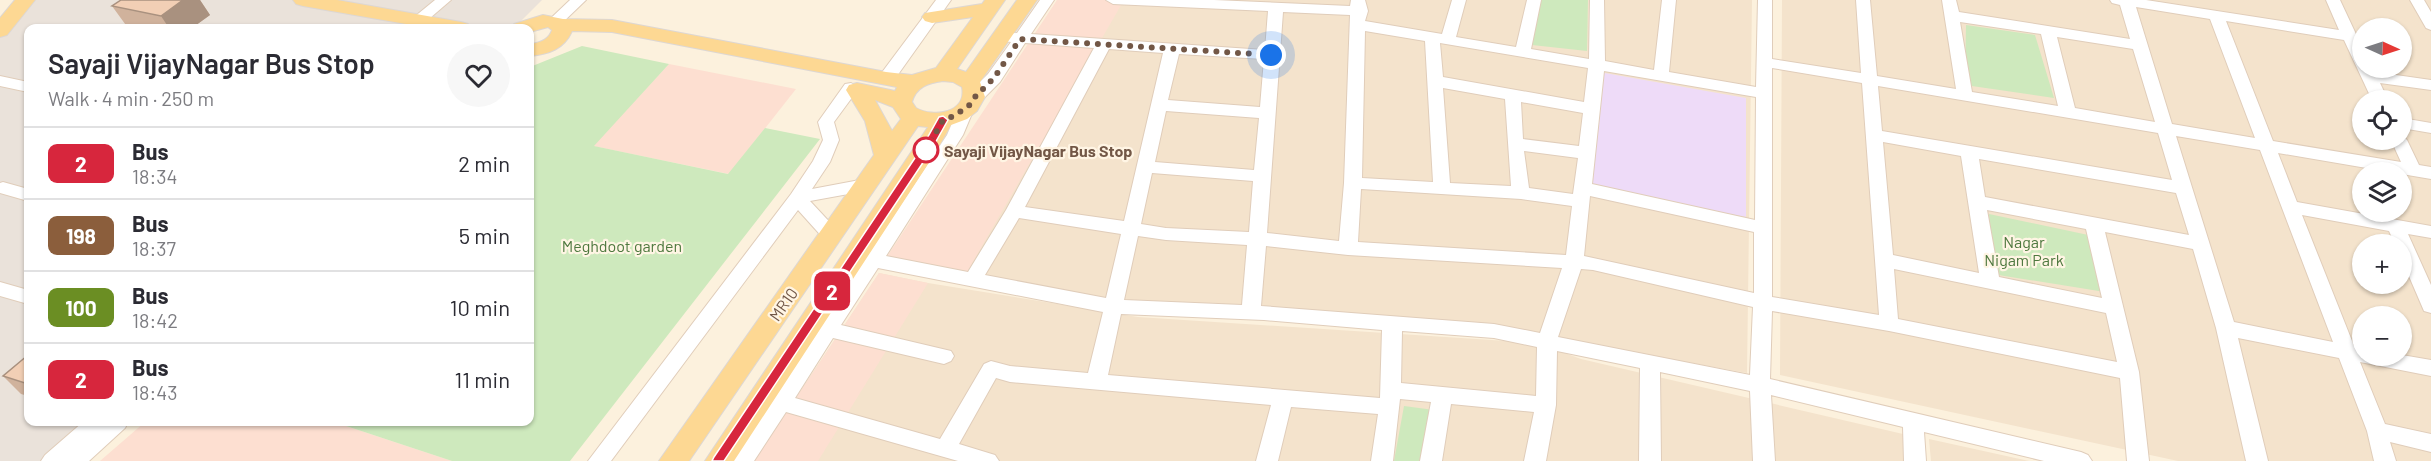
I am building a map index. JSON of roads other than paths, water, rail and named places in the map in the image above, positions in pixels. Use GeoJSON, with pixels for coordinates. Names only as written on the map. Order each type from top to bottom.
{"type":"FeatureCollection","features":[{"type":"Feature","properties":{"kind":"main road"},"geometry":{"type":"LineString","coordinates":[[0,6],[5,0]]}},
{"type":"Feature","properties":{"kind":"main road"},"geometry":{"type":"LineString","coordinates":[[0,31],[24,0]]}},
{"type":"Feature","properties":{"kind":"main road"},"geometry":{"type":"LineString","coordinates":[[303,0],[436,24]]}},
{"type":"Feature","properties":{"kind":"main road","name":"MR10"},"geometry":{"type":"LineString","coordinates":[[719,461],[926,150],[1011,38],[1027,0]]}},
{"type":"Feature","properties":{"kind":"main road"},"geometry":{"type":"LineString","coordinates":[[932,17],[992,4]]}},
{"type":"Feature","properties":{"kind":"main road"},"geometry":{"type":"LineString","coordinates":[[943,74],[992,4]]}},
{"type":"Feature","properties":{"kind":"main road"},"geometry":{"type":"LineString","coordinates":[[932,17],[963,46]]}},
{"type":"Feature","properties":{"kind":"main road"},"geometry":{"type":"LineString","coordinates":[[612,26],[886,79],[915,82],[943,74],[962,78],[963,102],[922,120],[886,95],[546,28],[612,26]]}},
{"type":"Feature","properties":{"kind":"main road"},"geometry":{"type":"LineString","coordinates":[[534,49],[543,48],[546,28]]}},
{"type":"Feature","properties":{"kind":"main road","name":"MR10"},"geometry":{"type":"LineString","coordinates":[[674,461],[886,157],[907,109],[907,88],[915,82]]}},
{"type":"Feature","properties":{"kind":"main road"},"geometry":{"type":"LineString","coordinates":[[854,89],[875,116],[884,136],[886,157]]}},
{"type":"Feature","properties":{"kind":"street"},"geometry":{"type":"LineString","coordinates":[[418,21],[444,0]]}},
{"type":"Feature","properties":{"kind":"street"},"geometry":{"type":"LineString","coordinates":[[546,28],[560,0]]}},
{"type":"Feature","properties":{"kind":"street"},"geometry":{"type":"LineString","coordinates":[[546,28],[579,0]]}},
{"type":"Feature","properties":{"kind":"street"},"geometry":{"type":"LineString","coordinates":[[886,79],[944,0]]}},
{"type":"Feature","properties":{"kind":"street"},"geometry":{"type":"LineString","coordinates":[[1011,38],[1047,0]]}},
{"type":"Feature","properties":{"kind":"street"},"geometry":{"type":"LineString","coordinates":[[1442,190],[1435,81],[1440,38],[1459,0]]}},
{"type":"Feature","properties":{"kind":"street"},"geometry":{"type":"LineString","coordinates":[[1523,51],[1533,0]]}},
{"type":"Feature","properties":{"kind":"street"},"geometry":{"type":"LineString","coordinates":[[1539,460],[1546,405],[1547,340],[1574,261],[1597,63],[1597,0]]}},
{"type":"Feature","properties":{"kind":"street"},"geometry":{"type":"LineString","coordinates":[[1661,77],[1669,0]]}},
{"type":"Feature","properties":{"kind":"street"},"geometry":{"type":"LineString","coordinates":[[1764,461],[1760,385],[1764,228],[1765,0]]}},
{"type":"Feature","properties":{"kind":"street"},"geometry":{"type":"LineString","coordinates":[[1863,0],[1889,324]]}},
{"type":"Feature","properties":{"kind":"street"},"geometry":{"type":"LineString","coordinates":[[1949,0],[1965,96]]}},
{"type":"Feature","properties":{"kind":"street"},"geometry":{"type":"LineString","coordinates":[[2333,0],[2352,40]]}},
{"type":"Feature","properties":{"kind":"street"},"geometry":{"type":"LineString","coordinates":[[2417,0],[2431,26]]}},
{"type":"Feature","properties":{"kind":"street"},"geometry":{"type":"LineString","coordinates":[[1124,1],[1221,2],[1276,7],[1296,4],[1359,12],[1440,38],[1764,93]]}},
{"type":"Feature","properties":{"kind":"street"},"geometry":{"type":"LineString","coordinates":[[2257,461],[2226,328],[2139,45],[2123,1],[2350,36]]}},
{"type":"Feature","properties":{"kind":"street"},"geometry":{"type":"LineString","coordinates":[[1251,313],[1276,7]]}},
{"type":"Feature","properties":{"kind":"street"},"geometry":{"type":"LineString","coordinates":[[1348,248],[1353,183],[1359,12]]}},
{"type":"Feature","properties":{"kind":"street"},"geometry":{"type":"LineString","coordinates":[[2216,15],[2290,207],[2352,348]]}},
{"type":"Feature","properties":{"kind":"street"},"geometry":{"type":"LineString","coordinates":[[1952,16],[2139,45]]}},
{"type":"Feature","properties":{"kind":"street"},"geometry":{"type":"LineString","coordinates":[[2048,31],[2068,113]]}},
{"type":"Feature","properties":{"kind":"street"},"geometry":{"type":"LineString","coordinates":[[1011,38],[1271,55]]}},
{"type":"Feature","properties":{"kind":"street"},"geometry":{"type":"LineString","coordinates":[[974,278],[1014,211],[1104,44]]}},
{"type":"Feature","properties":{"kind":"street"},"geometry":{"type":"LineString","coordinates":[[1096,382],[1172,49]]}},
{"type":"Feature","properties":{"kind":"street"},"geometry":{"type":"LineString","coordinates":[[1764,62],[2431,173]]}},
{"type":"Feature","properties":{"kind":"street"},"geometry":{"type":"LineString","coordinates":[[2402,78],[2431,85]]}},
{"type":"Feature","properties":{"kind":"street"},"geometry":{"type":"LineString","coordinates":[[0,81],[24,86]]}},
{"type":"Feature","properties":{"kind":"street"},"geometry":{"type":"LineString","coordinates":[[1435,81],[1592,109]]}},
{"type":"Feature","properties":{"kind":"street"},"geometry":{"type":"LineString","coordinates":[[599,461],[797,198],[821,162],[831,140],[826,122],[854,89]]}},
{"type":"Feature","properties":{"kind":"street"},"geometry":{"type":"LineString","coordinates":[[0,92],[24,97]]}},
{"type":"Feature","properties":{"kind":"street"},"geometry":{"type":"LineString","coordinates":[[1513,95],[1515,144],[1521,193]]}},
{"type":"Feature","properties":{"kind":"street"},"geometry":{"type":"LineString","coordinates":[[743,461],[955,135],[963,102]]}},
{"type":"Feature","properties":{"kind":"street"},"geometry":{"type":"LineString","coordinates":[[1159,105],[1267,113]]}},
{"type":"Feature","properties":{"kind":"street"},"geometry":{"type":"LineString","coordinates":[[2412,125],[2431,128]]}},
{"type":"Feature","properties":{"kind":"street"},"geometry":{"type":"LineString","coordinates":[[1874,135],[2183,188]]}},
{"type":"Feature","properties":{"kind":"street"},"geometry":{"type":"LineString","coordinates":[[1515,144],[1586,153]]}},
{"type":"Feature","properties":{"kind":"street"},"geometry":{"type":"LineString","coordinates":[[2404,150],[2413,170]]}},
{"type":"Feature","properties":{"kind":"street"},"geometry":{"type":"LineString","coordinates":[[1969,152],[1990,282]]}},
{"type":"Feature","properties":{"kind":"street"},"geometry":{"type":"LineString","coordinates":[[1145,167],[1262,176]]}},
{"type":"Feature","properties":{"kind":"street"},"geometry":{"type":"LineString","coordinates":[[1353,183],[1442,190],[1581,195],[1764,228]]}},
{"type":"Feature","properties":{"kind":"street"},"geometry":{"type":"LineString","coordinates":[[797,198],[865,186]]}},
{"type":"Feature","properties":{"kind":"street"},"geometry":{"type":"LineString","coordinates":[[3,188],[24,194]]}},
{"type":"Feature","properties":{"kind":"street"},"geometry":{"type":"LineString","coordinates":[[797,198],[831,235]]}},
{"type":"Feature","properties":{"kind":"street"},"geometry":{"type":"LineString","coordinates":[[1977,202],[2200,244]]}},
{"type":"Feature","properties":{"kind":"street"},"geometry":{"type":"LineString","coordinates":[[2290,207],[2431,231]]}},
{"type":"Feature","properties":{"kind":"street"},"geometry":{"type":"LineString","coordinates":[[1014,211],[1166,234],[1593,263],[1763,302],[1889,324],[2129,372]]}},
{"type":"Feature","properties":{"kind":"street"},"geometry":{"type":"LineString","coordinates":[[2094,224],[2129,372],[2138,461]]}},
{"type":"Feature","properties":{"kind":"street"},"geometry":{"type":"LineString","coordinates":[[2395,225],[2430,300]]}},
{"type":"Feature","properties":{"kind":"street"},"geometry":{"type":"LineString","coordinates":[[874,260],[1114,307],[1251,313],[1494,332],[1547,340],[1760,385],[2069,460]]}},
{"type":"Feature","properties":{"kind":"street"},"geometry":{"type":"LineString","coordinates":[[1884,260],[2114,308]]}},
{"type":"Feature","properties":{"kind":"street"},"geometry":{"type":"LineString","coordinates":[[0,289],[24,296]]}},
{"type":"Feature","properties":{"kind":"street"},"geometry":{"type":"LineString","coordinates":[[1382,461],[1390,398],[1392,324]]}},
{"type":"Feature","properties":{"kind":"street"},"geometry":{"type":"LineString","coordinates":[[2226,328],[2352,353]]}},
{"type":"Feature","properties":{"kind":"street"},"geometry":{"type":"LineString","coordinates":[[829,330],[944,356]]}},
{"type":"Feature","properties":{"kind":"street"},"geometry":{"type":"LineString","coordinates":[[1650,363],[1650,461]]}},
{"type":"Feature","properties":{"kind":"street"},"geometry":{"type":"LineString","coordinates":[[2412,364],[2431,368]]}},
{"type":"Feature","properties":{"kind":"street"},"geometry":{"type":"LineString","coordinates":[[2358,366],[2385,461]]}},
{"type":"Feature","properties":{"kind":"street"},"geometry":{"type":"LineString","coordinates":[[945,449],[991,369],[1010,374],[1283,399],[1442,395],[1546,405]]}},
{"type":"Feature","properties":{"kind":"street"},"geometry":{"type":"LineString","coordinates":[[1431,461],[1442,395]]}},
{"type":"Feature","properties":{"kind":"street"},"geometry":{"type":"LineString","coordinates":[[1266,461],[1283,399]]}},
{"type":"Feature","properties":{"kind":"street"},"geometry":{"type":"LineString","coordinates":[[781,402],[988,461]]}},
{"type":"Feature","properties":{"kind":"street"},"geometry":{"type":"LineString","coordinates":[[1913,423],[1915,461]]}},
{"type":"Feature","properties":{"kind":"street"},"geometry":{"type":"LineString","coordinates":[[52,461],[91,426]]}},
{"type":"Feature","properties":{"kind":"street"},"geometry":{"type":"LineString","coordinates":[[75,461],[114,426]]}},
{"type":"Feature","properties":{"kind":"street"},"geometry":{"type":"LineString","coordinates":[[2377,431],[2431,443]]}},
{"type":"Feature","properties":{"kind":"place","name":"Sayaji VijayNagar Bus Stop"},"geometry":{"type":"Point","coordinates":[926,150]}},
{"type":"Feature","properties":{"kind":"park label","name":"Meghdoot garden"},"geometry":{"type":"Point","coordinates":[622,245]}},
{"type":"Feature","properties":{"kind":"park label","name":"Nagar Nigam Park"},"geometry":{"type":"Point","coordinates":[2024,250]}}]}
